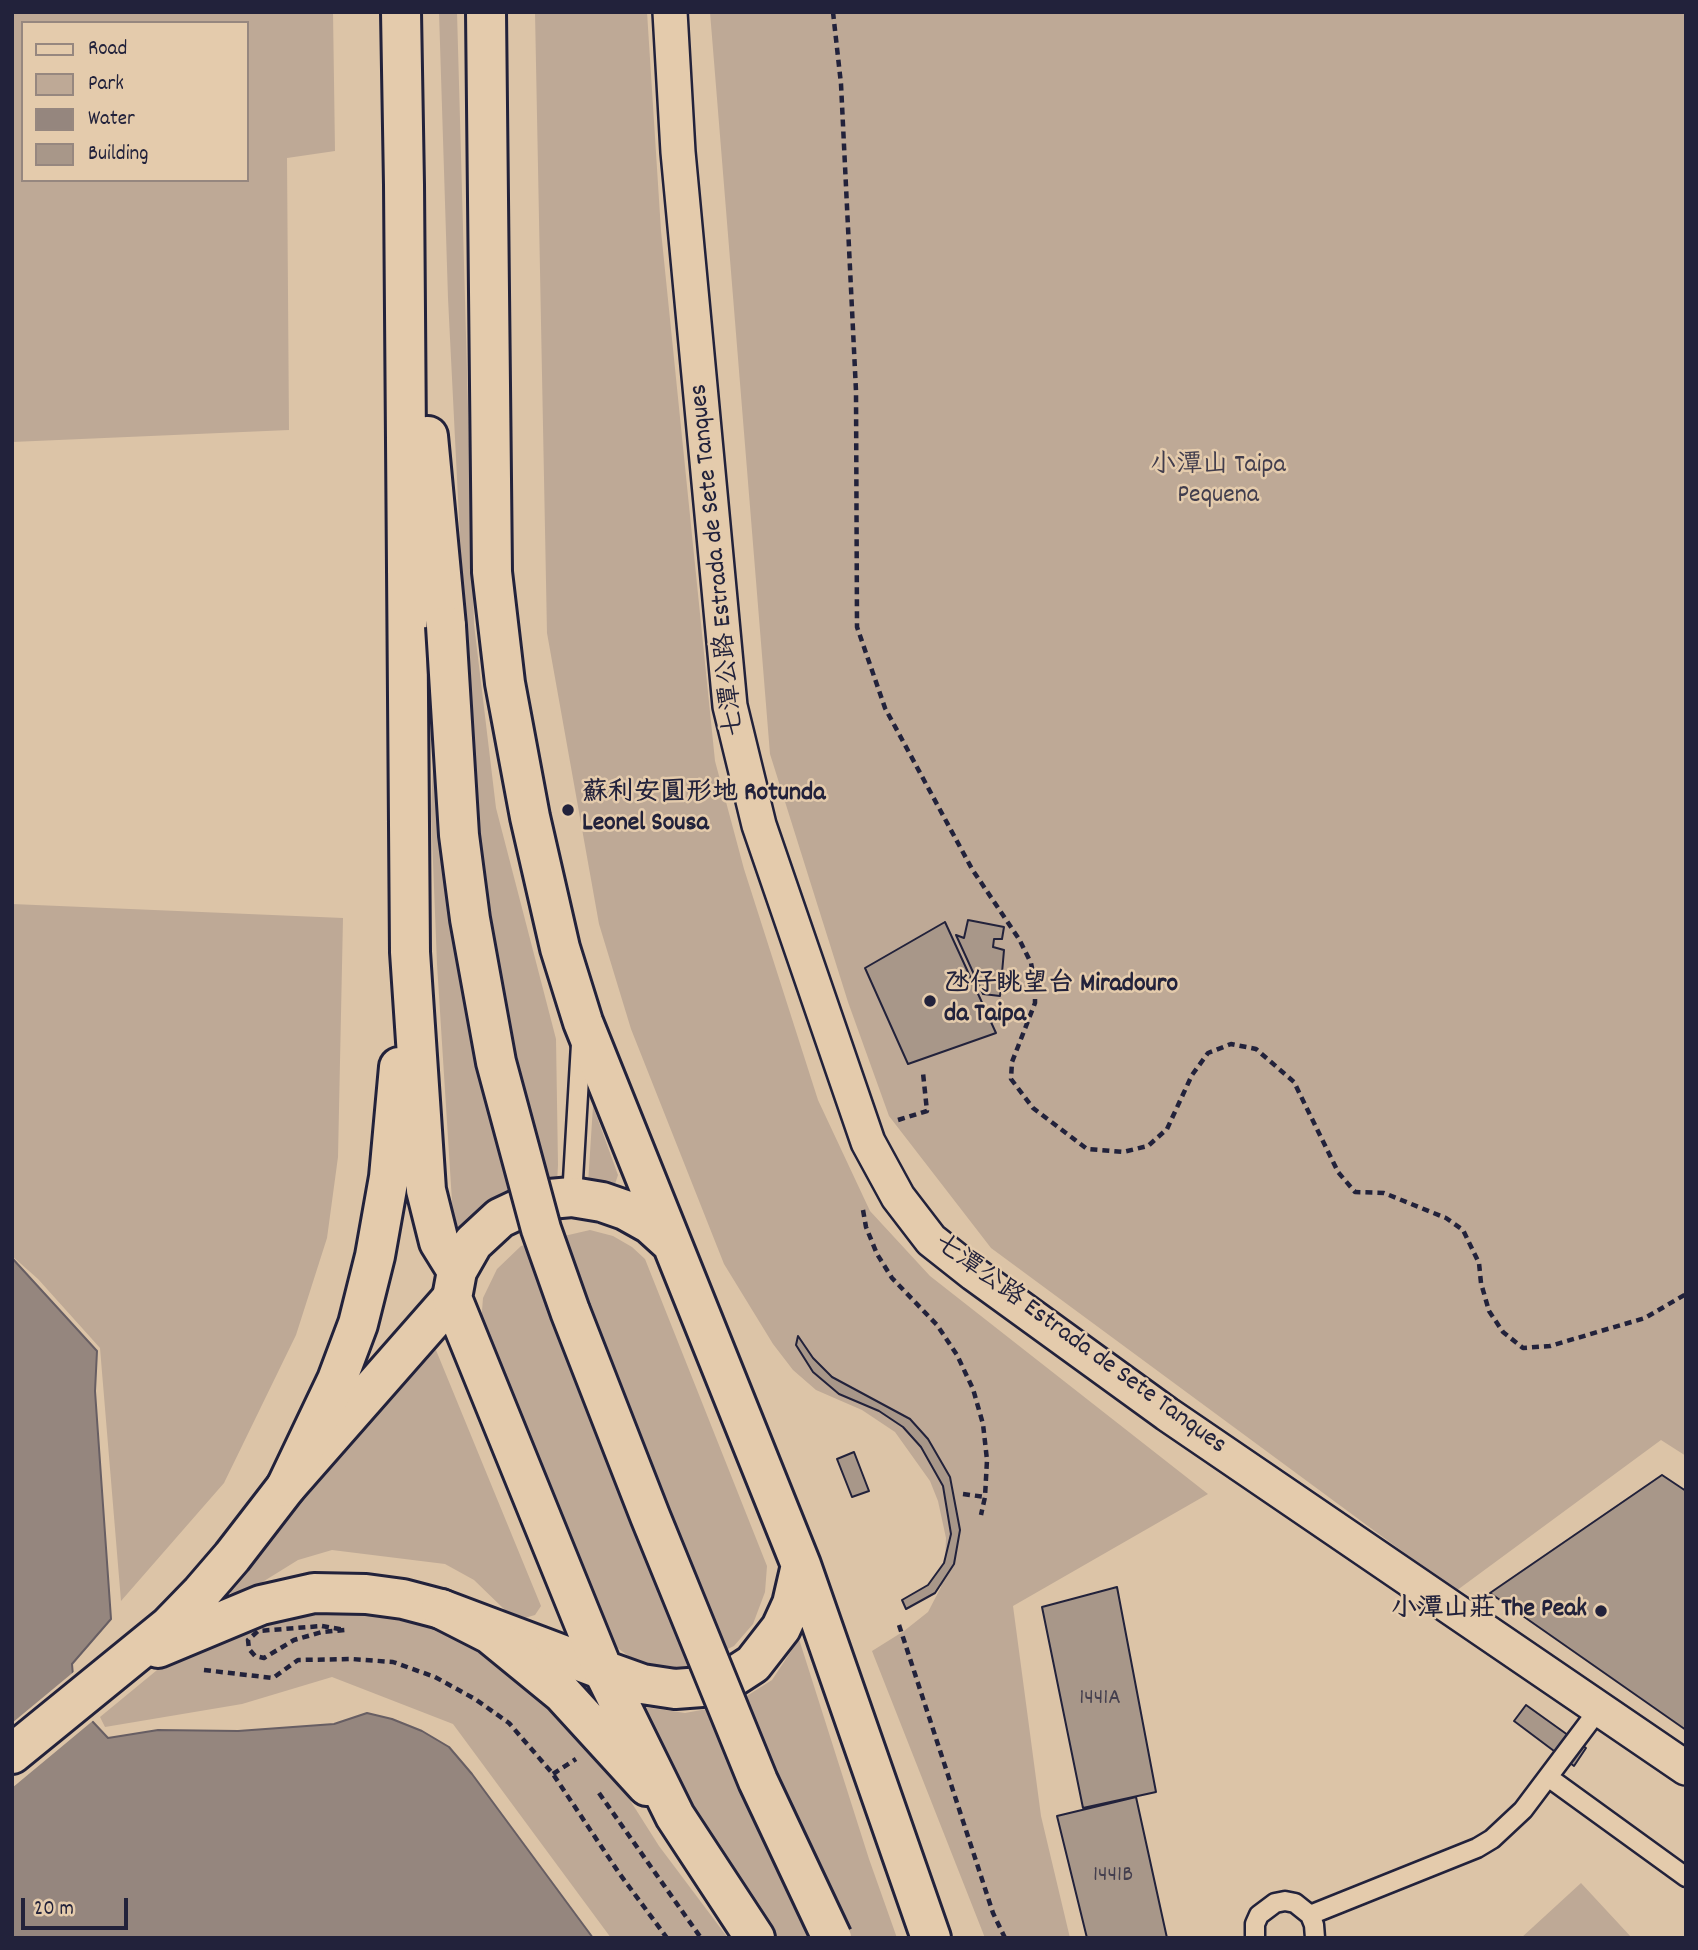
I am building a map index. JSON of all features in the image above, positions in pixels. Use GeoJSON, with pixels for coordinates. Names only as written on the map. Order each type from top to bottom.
{"type":"FeatureCollection","features":[{"type":"Feature","properties":{"kind":"main road"},"geometry":{"type":"LineString","coordinates":[[401,12],[410,952],[426,1190],[439,1242],[603,1670],[675,1816],[755,1938]]}},
{"type":"Feature","properties":{"kind":"main road"},"geometry":{"type":"LineString","coordinates":[[486,12],[492,572],[505,683],[530,817],[560,948],[583,1022],[801,1566],[931,1938]]}},
{"type":"Feature","properties":{"kind":"main road"},"geometry":{"type":"LineString","coordinates":[[404,184],[446,626],[459,835],[470,919],[496,1062],[541,1229],[570,1311],[758,1781],[832,1938]]}},
{"type":"Feature","properties":{"kind":"main road"},"geometry":{"type":"LineString","coordinates":[[286,1487],[358,1324],[375,1256],[388,1177],[410,952]]}},
{"type":"Feature","properties":{"kind":"main road"},"geometry":{"type":"LineString","coordinates":[[12,1754],[169,1626],[201,1593],[455,1284],[473,1244],[500,1218],[538,1200],[572,1197],[602,1202],[625,1210],[650,1224],[674,1245]]}},
{"type":"Feature","properties":{"kind":"main road"},"geometry":{"type":"LineString","coordinates":[[115,1669],[171,1642],[261,1605],[314,1594],[366,1594],[441,1609],[642,1684],[675,1689],[702,1687],[733,1677],[753,1664],[781,1628],[792,1604],[801,1566]]}},
{"type":"Feature","properties":{"kind":"main road"},"geometry":{"type":"LineString","coordinates":[[441,1609],[491,1634],[562,1693],[675,1816]]}},
{"type":"Feature","properties":{"kind":"street","name":"七潭公路 Estrada de Sete Tanques"},"geometry":{"type":"LineString","coordinates":[[670,12],[678,152],[730,706],[759,825],[868,1142],[898,1197],[931,1240],[1167,1414],[1686,1768]]}},
{"type":"Feature","properties":{"kind":"lane"},"geometry":{"type":"LineString","coordinates":[[572,1197],[583,1022]]}},
{"type":"Feature","properties":{"kind":"lane"},"geometry":{"type":"LineString","coordinates":[[1310,1915],[1477,1848],[1506,1827],[1548,1777],[1598,1709]]}},
{"type":"Feature","properties":{"kind":"lane"},"geometry":{"type":"LineString","coordinates":[[1548,1777],[1686,1877]]}},
{"type":"Feature","properties":{"kind":"lane"},"geometry":{"type":"LineString","coordinates":[[1255,1938],[1255,1924],[1259,1914],[1275,1903],[1295,1903],[1310,1915],[1315,1938]]}},
{"type":"Feature","properties":{"kind":"path"},"geometry":{"type":"LineString","coordinates":[[833,12],[841,84],[856,391],[857,627],[885,708],[972,869],[1019,939],[1031,963],[1035,1003],[1012,1062],[1011,1079],[1033,1108],[1087,1149],[1123,1152],[1148,1146],[1167,1129],[1192,1074],[1208,1053],[1231,1044],[1256,1049],[1294,1082],[1338,1172],[1355,1192],[1384,1193],[1446,1218],[1463,1230],[1479,1263],[1481,1283],[1489,1311],[1503,1332],[1523,1348],[1550,1346],[1644,1318],[1686,1294]]}},
{"type":"Feature","properties":{"kind":"path"},"geometry":{"type":"LineString","coordinates":[[881,1167],[895,1154],[898,1118],[927,1111],[923,1073]]}},
{"type":"Feature","properties":{"kind":"path"},"geometry":{"type":"LineString","coordinates":[[861,1199],[866,1227],[877,1254],[892,1278],[937,1325],[957,1355],[973,1389],[983,1424],[987,1460],[981,1515]]}},
{"type":"Feature","properties":{"kind":"path"},"geometry":{"type":"LineString","coordinates":[[963,1494],[985,1497]]}},
{"type":"Feature","properties":{"kind":"path"},"geometry":{"type":"LineString","coordinates":[[899,1625],[993,1913],[1005,1938]]}},
{"type":"Feature","properties":{"kind":"path"},"geometry":{"type":"LineString","coordinates":[[345,1630],[358,1631]]}},
{"type":"Feature","properties":{"kind":"path"},"geometry":{"type":"LineString","coordinates":[[192,1668],[273,1678],[298,1660],[352,1659],[393,1662],[435,1677],[475,1699],[509,1723],[553,1774],[619,1873],[667,1938]]}},
{"type":"Feature","properties":{"kind":"path"},"geometry":{"type":"LineString","coordinates":[[569,1750],[584,1770]]}},
{"type":"Feature","properties":{"kind":"path"},"geometry":{"type":"LineString","coordinates":[[553,1774],[576,1759]]}},
{"type":"Feature","properties":{"kind":"path"},"geometry":{"type":"LineString","coordinates":[[598,1792],[701,1938]]}},
{"type":"Feature","properties":{"kind":"green space"},"geometry":{"type":"Polygon","coordinates":[[[12,12],[333,12],[335,151],[287,158],[289,430],[12,442],[12,12]]]}},
{"type":"Feature","properties":{"kind":"green space"},"geometry":{"type":"Polygon","coordinates":[[[439,12],[457,12],[474,624],[496,808],[556,1039],[558,1165],[557,1183],[483,1211],[454,1233],[437,964],[431,811],[439,625],[464,619],[448,298],[439,12]]]}},
{"type":"Feature","properties":{"kind":"green space"},"geometry":{"type":"Polygon","coordinates":[[[535,12],[647,12],[661,231],[715,761],[744,869],[818,1100],[870,1211],[930,1276],[1208,1494],[1013,1606],[1041,1816],[1070,1938],[985,1938],[872,1651],[928,1612],[941,1587],[946,1538],[938,1501],[930,1481],[895,1432],[862,1410],[816,1390],[793,1370],[773,1344],[724,1264],[631,1029],[599,924],[547,633],[535,12]]]}},
{"type":"Feature","properties":{"kind":"green space","name":"小潭山 Taipa Pequena"},"geometry":{"type":"Polygon","coordinates":[[[710,12],[1686,12],[1686,1456],[1661,1440],[1456,1591],[991,1248],[889,1116],[848,1002],[770,754],[710,12]]]}},
{"type":"Feature","properties":{"kind":"green space"},"geometry":{"type":"Polygon","coordinates":[[[12,904],[343,918],[338,1157],[327,1238],[296,1335],[224,1483],[121,1601],[100,1348],[38,1279],[12,1256],[12,904]]]}},
{"type":"Feature","properties":{"kind":"green space"},"geometry":{"type":"Polygon","coordinates":[[[593,1106],[618,1175],[614,1187],[588,1184],[593,1106]]]}},
{"type":"Feature","properties":{"kind":"green space"},"geometry":{"type":"Polygon","coordinates":[[[590,1230],[613,1236],[632,1247],[645,1259],[767,1566],[765,1592],[753,1624],[734,1646],[687,1668],[664,1668],[635,1661],[599,1634],[480,1337],[483,1298],[497,1269],[521,1246],[590,1230]]]}},
{"type":"Feature","properties":{"kind":"green space"},"geometry":{"type":"Polygon","coordinates":[[[422,1316],[541,1606],[535,1615],[521,1619],[505,1610],[474,1580],[445,1564],[332,1550],[298,1560],[235,1599],[229,1590],[422,1316]]]}},
{"type":"Feature","properties":{"kind":"green space"},"geometry":{"type":"Polygon","coordinates":[[[321,1610],[376,1611],[438,1626],[524,1675],[581,1731],[621,1786],[659,1846],[728,1938],[611,1938],[453,1724],[332,1677],[242,1704],[105,1727],[100,1717],[185,1647],[259,1616],[321,1610]]]}},
{"type":"Feature","properties":{"kind":"green space"},"geometry":{"type":"Polygon","coordinates":[[[799,1639],[897,1938],[764,1938],[631,1705],[685,1713],[734,1704],[772,1680],[799,1639]]]}},
{"type":"Feature","properties":{"kind":"green space"},"geometry":{"type":"Polygon","coordinates":[[[1581,1883],[1632,1938],[1521,1938],[1581,1883]]]}},
{"type":"Feature","properties":{"kind":"water"},"geometry":{"type":"Polygon","coordinates":[[[12,1258],[97,1351],[95,1391],[111,1619],[72,1664],[75,1699],[93,1722],[108,1738],[158,1730],[238,1731],[334,1724],[367,1713],[422,1731],[449,1747],[472,1774],[593,1938],[12,1938],[12,1258]]]}},
{"type":"Feature","properties":{"kind":"pier"},"geometry":{"type":"Polygon","coordinates":[[[76,1670],[79,1698],[95,1719],[12,1788],[12,1723],[76,1670]]]}},
{"type":"Feature","properties":{"kind":"building"},"geometry":{"type":"Polygon","coordinates":[[[968,920],[1004,927],[1002,939],[994,939],[993,947],[1004,950],[1000,996],[983,994],[956,935],[964,938],[968,920]]]}},
{"type":"Feature","properties":{"kind":"building","name":"氹仔眺望台 Miradouro da Taipa"},"geometry":{"type":"Polygon","coordinates":[[[945,922],[996,1033],[908,1064],[865,968],[945,922]]]}},
{"type":"Feature","properties":{"kind":"building"},"geometry":{"type":"Polygon","coordinates":[[[798,1336],[813,1358],[832,1377],[910,1419],[928,1439],[950,1477],[960,1530],[954,1564],[935,1593],[906,1609],[902,1600],[928,1585],[944,1563],[951,1534],[943,1486],[921,1447],[903,1427],[879,1411],[839,1394],[813,1372],[796,1345],[798,1336]]]}},
{"type":"Feature","properties":{"kind":"building"},"geometry":{"type":"Polygon","coordinates":[[[854,1452],[869,1491],[852,1497],[837,1459],[854,1452]]]}},
{"type":"Feature","properties":{"kind":"building","name":"小潭山莊 The Peak"},"geometry":{"type":"Polygon","coordinates":[[[1662,1475],[1686,1491],[1686,1730],[1490,1593],[1662,1475]]]}},
{"type":"Feature","properties":{"kind":"building"},"geometry":{"type":"Polygon","coordinates":[[[1117,1587],[1156,1792],[1083,1808],[1042,1607],[1117,1587]]]}},
{"type":"Feature","properties":{"kind":"building"},"geometry":{"type":"Polygon","coordinates":[[[1526,1705],[1586,1748],[1574,1766],[1514,1721],[1526,1705]]]}},
{"type":"Feature","properties":{"kind":"building"},"geometry":{"type":"Polygon","coordinates":[[[1136,1797],[1167,1938],[1087,1938],[1057,1816],[1136,1797]]]}},
{"type":"Feature","properties":{"kind":"place","name":"蘇利安圓形地 Rotunda Leonel Sousa"},"geometry":{"type":"Point","coordinates":[568,810]}},
{"type":"Feature","properties":{"kind":"place","name":"氹仔眺望台 Miradouro da Taipa"},"geometry":{"type":"Point","coordinates":[930,1001]}},
{"type":"Feature","properties":{"kind":"place","name":"小潭山莊 The Peak"},"geometry":{"type":"Point","coordinates":[1601,1611]}}]}
